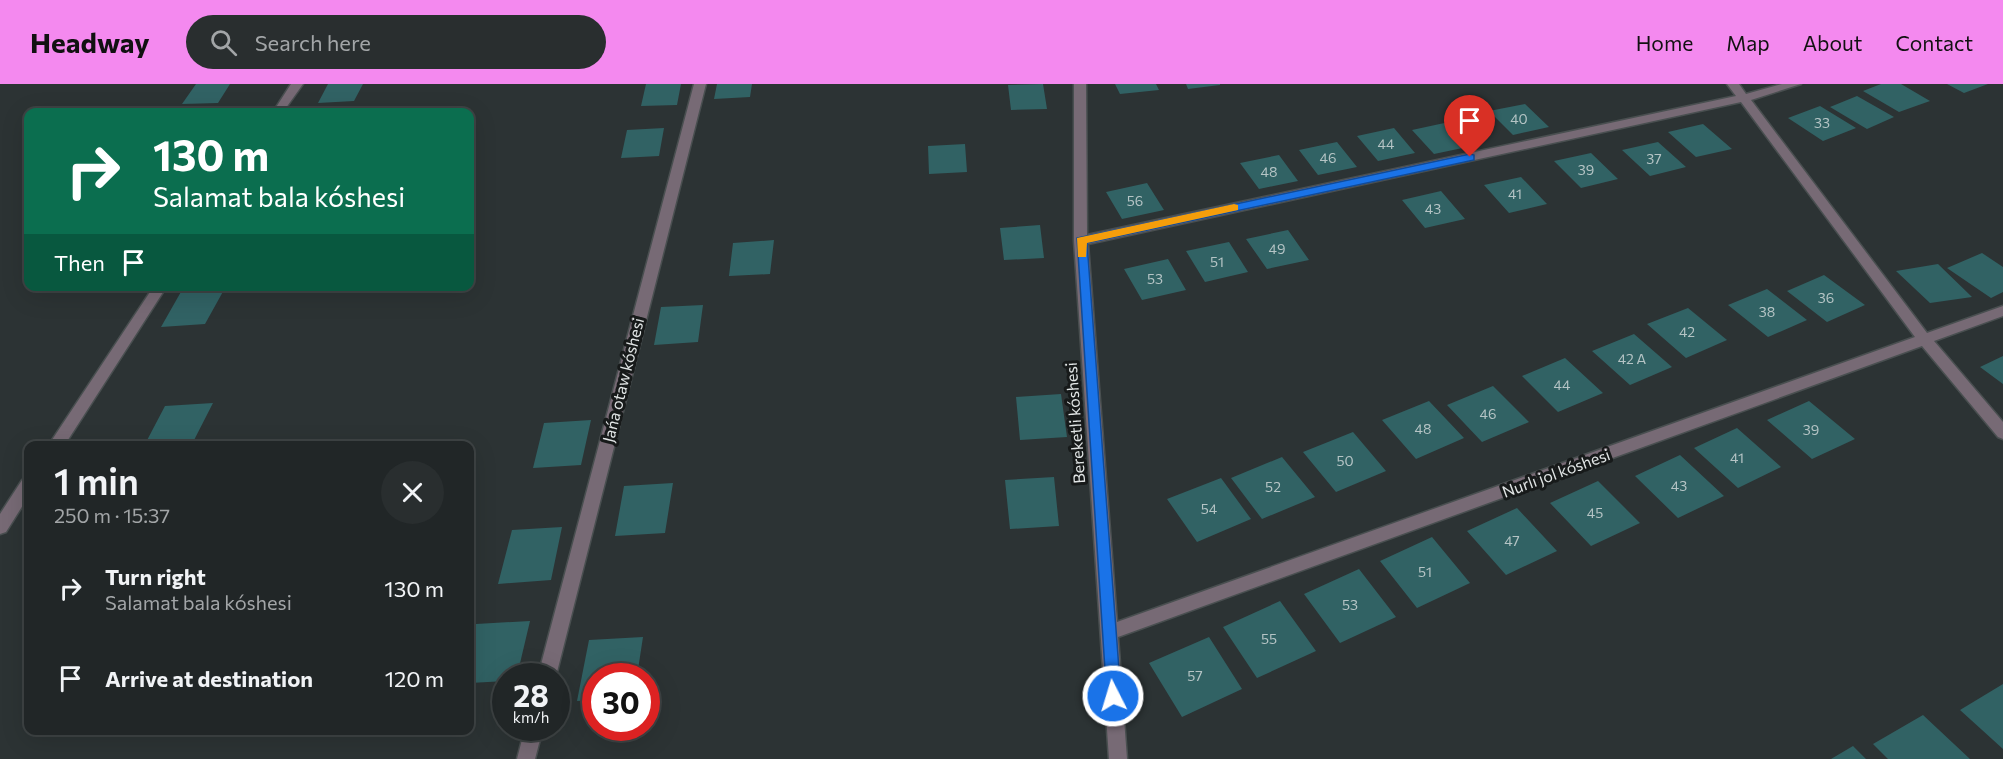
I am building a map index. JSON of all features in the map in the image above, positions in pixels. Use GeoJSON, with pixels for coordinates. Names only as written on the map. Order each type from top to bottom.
{"type":"FeatureCollection","features":[{"type":"Feature","properties":{"kind":"street"},"geometry":{"type":"LineString","coordinates":[[281,108],[297,84]]}},
{"type":"Feature","properties":{"kind":"street","name":"Jańa otaw kóshesi"},"geometry":{"type":"LineString","coordinates":[[551,663],[700,84]]}},
{"type":"Feature","properties":{"kind":"street","name":"Bereketli kóshesi"},"geometry":{"type":"LineString","coordinates":[[1080,84],[1081,241],[1118,759]]}},
{"type":"Feature","properties":{"kind":"street"},"geometry":{"type":"LineString","coordinates":[[1732,84],[1745,98],[1925,340],[2003,433]]}},
{"type":"Feature","properties":{"kind":"street"},"geometry":{"type":"LineString","coordinates":[[1081,241],[1745,98],[1795,84]]}},
{"type":"Feature","properties":{"kind":"street"},"geometry":{"type":"LineString","coordinates":[[58,441],[158,291]]}},
{"type":"Feature","properties":{"kind":"street","name":"Nurlı jol kóshesi"},"geometry":{"type":"LineString","coordinates":[[1108,633],[2003,311]]}},
{"type":"Feature","properties":{"kind":"street"},"geometry":{"type":"LineString","coordinates":[[0,527],[24,491]]}},
{"type":"Feature","properties":{"kind":"street"},"geometry":{"type":"LineString","coordinates":[[526,759],[531,741]]}},
{"type":"Feature","properties":{"kind":"building"},"geometry":{"type":"Polygon","coordinates":[[[196,84],[230,84],[218,103],[182,104],[196,84]]]}},
{"type":"Feature","properties":{"kind":"building"},"geometry":{"type":"Polygon","coordinates":[[[328,84],[363,84],[354,101],[318,103],[328,84]]]}},
{"type":"Feature","properties":{"kind":"building"},"geometry":{"type":"Polygon","coordinates":[[[646,84],[681,84],[677,105],[641,106],[646,84]]]}},
{"type":"Feature","properties":{"kind":"building"},"geometry":{"type":"Polygon","coordinates":[[[717,84],[752,84],[750,97],[714,99],[717,84]]]}},
{"type":"Feature","properties":{"kind":"building"},"geometry":{"type":"Polygon","coordinates":[[[1043,84],[1047,109],[1011,110],[1008,85],[1043,84]]]}},
{"type":"Feature","properties":{"kind":"building"},"geometry":{"type":"Polygon","coordinates":[[[1115,84],[1156,84],[1159,90],[1120,94],[1115,84]]]}},
{"type":"Feature","properties":{"kind":"building"},"geometry":{"type":"Polygon","coordinates":[[[1186,84],[1220,84],[1220,85],[1188,89],[1186,84]]]}},
{"type":"Feature","properties":{"kind":"building"},"geometry":{"type":"Polygon","coordinates":[[[1881,84],[1901,84],[1930,101],[1899,112],[1863,91],[1881,84]]]}},
{"type":"Feature","properties":{"kind":"building"},"geometry":{"type":"Polygon","coordinates":[[[1947,84],[1988,84],[1964,93],[1947,84]]]}},
{"type":"Feature","properties":{"kind":"building"},"geometry":{"type":"Polygon","coordinates":[[[1857,96],[1894,117],[1867,129],[1830,107],[1857,96]]]}},
{"type":"Feature","properties":{"kind":"building"},"geometry":{"type":"Polygon","coordinates":[[[1525,104],[1549,127],[1513,135],[1489,111],[1525,104]]]}},
{"type":"Feature","properties":{"kind":"building"},"geometry":{"type":"Polygon","coordinates":[[[1820,106],[1856,128],[1823,141],[1788,118],[1820,106]]]}},
{"type":"Feature","properties":{"kind":"building"},"geometry":{"type":"Polygon","coordinates":[[[1449,122],[1472,146],[1434,154],[1412,130],[1449,122]]]}},
{"type":"Feature","properties":{"kind":"building"},"geometry":{"type":"Polygon","coordinates":[[[1703,124],[1732,149],[1696,157],[1668,132],[1703,124]]]}},
{"type":"Feature","properties":{"kind":"building"},"geometry":{"type":"Polygon","coordinates":[[[664,128],[659,156],[621,158],[627,130],[664,128]]]}},
{"type":"Feature","properties":{"kind":"building"},"geometry":{"type":"Polygon","coordinates":[[[1394,128],[1415,153],[1378,161],[1357,136],[1394,128]]]}},
{"type":"Feature","properties":{"kind":"building"},"geometry":{"type":"Polygon","coordinates":[[[1337,142],[1357,167],[1318,175],[1299,150],[1337,142]]]}},
{"type":"Feature","properties":{"kind":"building"},"geometry":{"type":"Polygon","coordinates":[[[1658,142],[1686,167],[1650,176],[1622,150],[1658,142]]]}},
{"type":"Feature","properties":{"kind":"building"},"geometry":{"type":"Polygon","coordinates":[[[965,144],[967,172],[929,174],[928,146],[965,144]]]}},
{"type":"Feature","properties":{"kind":"building"},"geometry":{"type":"Polygon","coordinates":[[[1591,153],[1618,179],[1581,188],[1554,161],[1591,153]]]}},
{"type":"Feature","properties":{"kind":"building"},"geometry":{"type":"Polygon","coordinates":[[[1279,155],[1298,181],[1259,189],[1240,163],[1279,155]]]}},
{"type":"Feature","properties":{"kind":"building"},"geometry":{"type":"Polygon","coordinates":[[[1521,177],[1547,204],[1509,213],[1484,185],[1521,177]]]}},
{"type":"Feature","properties":{"kind":"building"},"geometry":{"type":"Polygon","coordinates":[[[1147,183],[1164,210],[1122,219],[1106,192],[1147,183]]]}},
{"type":"Feature","properties":{"kind":"building"},"geometry":{"type":"Polygon","coordinates":[[[1441,191],[1465,219],[1425,228],[1402,200],[1441,191]]]}},
{"type":"Feature","properties":{"kind":"building"},"geometry":{"type":"Polygon","coordinates":[[[1040,225],[1044,258],[1004,260],[1000,228],[1040,225]]]}},
{"type":"Feature","properties":{"kind":"building"},"geometry":{"type":"Polygon","coordinates":[[[1288,230],[1309,260],[1267,269],[1246,239],[1288,230]]]}},
{"type":"Feature","properties":{"kind":"building"},"geometry":{"type":"Polygon","coordinates":[[[774,240],[770,274],[729,276],[733,243],[774,240]]]}},
{"type":"Feature","properties":{"kind":"building"},"geometry":{"type":"Polygon","coordinates":[[[1229,242],[1248,272],[1205,282],[1186,251],[1229,242]]]}},
{"type":"Feature","properties":{"kind":"building"},"geometry":{"type":"Polygon","coordinates":[[[1982,253],[2003,267],[2003,292],[1991,298],[1947,268],[1982,253]]]}},
{"type":"Feature","properties":{"kind":"building"},"geometry":{"type":"Polygon","coordinates":[[[1168,259],[1186,290],[1142,300],[1124,269],[1168,259]]]}},
{"type":"Feature","properties":{"kind":"building"},"geometry":{"type":"Polygon","coordinates":[[[1938,264],[1972,297],[1930,303],[1896,271],[1938,264]]]}},
{"type":"Feature","properties":{"kind":"building"},"geometry":{"type":"Polygon","coordinates":[[[1824,275],[1865,305],[1827,322],[1787,291],[1824,275]]]}},
{"type":"Feature","properties":{"kind":"building"},"geometry":{"type":"Polygon","coordinates":[[[1767,289],[1807,320],[1768,337],[1728,305],[1767,289]]]}},
{"type":"Feature","properties":{"kind":"building"},"geometry":{"type":"Polygon","coordinates":[[[181,291],[223,291],[205,324],[161,327],[181,291]]]}},
{"type":"Feature","properties":{"kind":"building"},"geometry":{"type":"Polygon","coordinates":[[[703,305],[698,342],[654,345],[661,307],[703,305]]]}},
{"type":"Feature","properties":{"kind":"building"},"geometry":{"type":"Polygon","coordinates":[[[1688,308],[1727,340],[1686,358],[1647,324],[1688,308]]]}},
{"type":"Feature","properties":{"kind":"building"},"geometry":{"type":"Polygon","coordinates":[[[1634,334],[1672,367],[1630,385],[1592,351],[1634,334]]]}},
{"type":"Feature","properties":{"kind":"building"},"geometry":{"type":"Polygon","coordinates":[[[2003,356],[2003,384],[1980,367],[2003,356]]]}},
{"type":"Feature","properties":{"kind":"building"},"geometry":{"type":"Polygon","coordinates":[[[1565,358],[1603,393],[1558,412],[1522,376],[1565,358]]]}},
{"type":"Feature","properties":{"kind":"building"},"geometry":{"type":"Polygon","coordinates":[[[1493,386],[1529,422],[1482,442],[1447,405],[1493,386]]]}},
{"type":"Feature","properties":{"kind":"building"},"geometry":{"type":"Polygon","coordinates":[[[1061,394],[1067,437],[1020,440],[1016,397],[1061,394]]]}},
{"type":"Feature","properties":{"kind":"building"},"geometry":{"type":"Polygon","coordinates":[[[1429,401],[1464,438],[1416,459],[1382,420],[1429,401]]]}},
{"type":"Feature","properties":{"kind":"building"},"geometry":{"type":"Polygon","coordinates":[[[1809,401],[1855,439],[1812,459],[1767,420],[1809,401]]]}},
{"type":"Feature","properties":{"kind":"building"},"geometry":{"type":"Polygon","coordinates":[[[213,403],[194,441],[147,441],[165,406],[213,403]]]}},
{"type":"Feature","properties":{"kind":"building"},"geometry":{"type":"Polygon","coordinates":[[[591,420],[581,465],[533,468],[544,423],[591,420]]]}},
{"type":"Feature","properties":{"kind":"building"},"geometry":{"type":"Polygon","coordinates":[[[1737,428],[1781,467],[1738,488],[1694,448],[1737,428]]]}},
{"type":"Feature","properties":{"kind":"building"},"geometry":{"type":"Polygon","coordinates":[[[1353,432],[1386,471],[1336,492],[1303,452],[1353,432]]]}},
{"type":"Feature","properties":{"kind":"building"},"geometry":{"type":"Polygon","coordinates":[[[1680,455],[1724,496],[1678,518],[1635,476],[1680,455]]]}},
{"type":"Feature","properties":{"kind":"building"},"geometry":{"type":"Polygon","coordinates":[[[1282,457],[1315,497],[1262,519],[1231,478],[1282,457]]]}},
{"type":"Feature","properties":{"kind":"building"},"geometry":{"type":"Polygon","coordinates":[[[1054,477],[1059,526],[1010,529],[1005,480],[1054,477]]]}},
{"type":"Feature","properties":{"kind":"building"},"geometry":{"type":"Polygon","coordinates":[[[1221,478],[1251,519],[1197,542],[1167,499],[1221,478]]]}},
{"type":"Feature","properties":{"kind":"building"},"geometry":{"type":"Polygon","coordinates":[[[1598,481],[1640,523],[1591,546],[1550,503],[1598,481]]]}},
{"type":"Feature","properties":{"kind":"building"},"geometry":{"type":"Polygon","coordinates":[[[673,483],[665,533],[615,536],[624,486],[673,483]]]}},
{"type":"Feature","properties":{"kind":"building"},"geometry":{"type":"Polygon","coordinates":[[[1517,508],[1557,551],[1506,575],[1467,531],[1517,508]]]}},
{"type":"Feature","properties":{"kind":"building"},"geometry":{"type":"Polygon","coordinates":[[[562,527],[551,580],[498,584],[512,530],[562,527]]]}},
{"type":"Feature","properties":{"kind":"building"},"geometry":{"type":"Polygon","coordinates":[[[1432,537],[1470,583],[1417,608],[1380,561],[1432,537]]]}},
{"type":"Feature","properties":{"kind":"building"},"geometry":{"type":"Polygon","coordinates":[[[1359,569],[1396,617],[1340,643],[1304,594],[1359,569]]]}},
{"type":"Feature","properties":{"kind":"building"},"geometry":{"type":"Polygon","coordinates":[[[1280,601],[1316,651],[1257,678],[1223,627],[1280,601]]]}},
{"type":"Feature","properties":{"kind":"building"},"geometry":{"type":"Polygon","coordinates":[[[530,621],[520,663],[492,663],[492,682],[474,683],[476,624],[530,621]]]}},
{"type":"Feature","properties":{"kind":"building"},"geometry":{"type":"Polygon","coordinates":[[[643,637],[639,663],[584,663],[589,640],[643,637]]]}},
{"type":"Feature","properties":{"kind":"building"},"geometry":{"type":"Polygon","coordinates":[[[1209,637],[1242,689],[1182,717],[1149,663],[1209,637]]]}},
{"type":"Feature","properties":{"kind":"building"},"geometry":{"type":"Polygon","coordinates":[[[582,676],[582,701],[577,701],[582,676]]]}},
{"type":"Feature","properties":{"kind":"building"},"geometry":{"type":"Polygon","coordinates":[[[2003,684],[2003,749],[1960,710],[2003,684]]]}},
{"type":"Feature","properties":{"kind":"building"},"geometry":{"type":"Polygon","coordinates":[[[1923,715],[1970,759],[1888,759],[1873,744],[1923,715]]]}},
{"type":"Feature","properties":{"kind":"building"},"geometry":{"type":"Polygon","coordinates":[[[1853,746],[1866,759],[1831,759],[1853,746]]]}},
{"type":"Feature","properties":{"kind":"slow traffic"},"geometry":{"type":"LineString","coordinates":[[1082,254],[1081,241],[1234,208]]}},
{"type":"Feature","properties":{"kind":"route"},"geometry":{"type":"LineString","coordinates":[[1113,696],[1081,241],[1470,157]]}}]}
